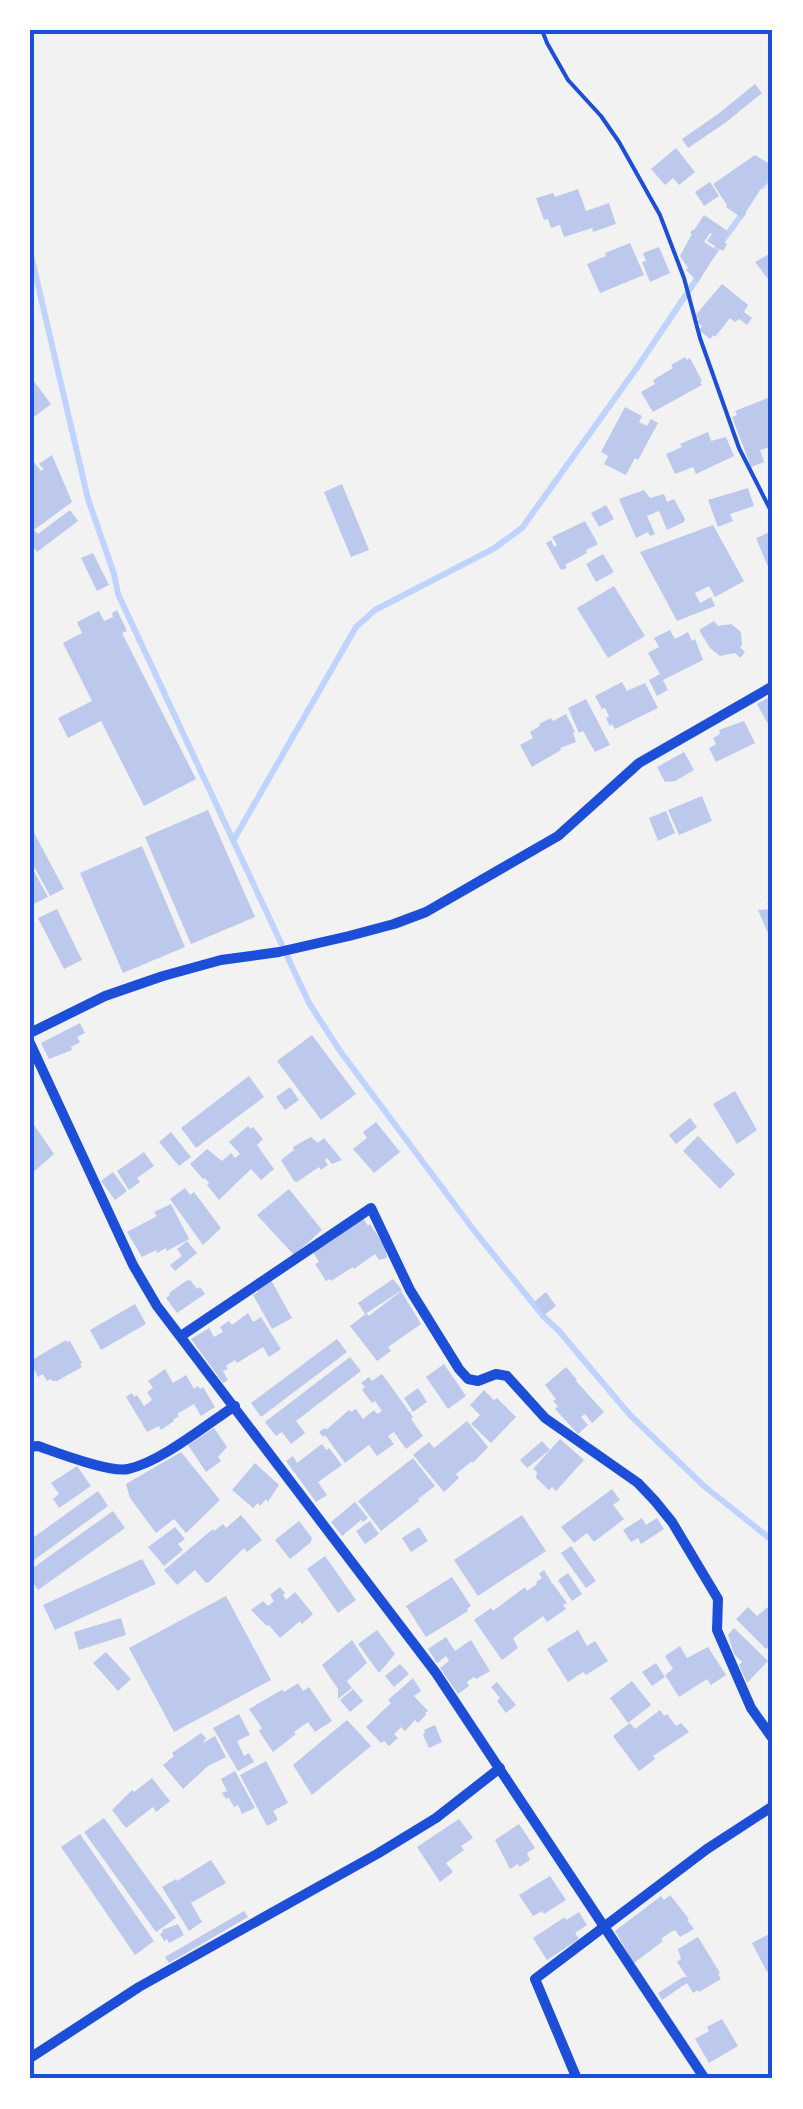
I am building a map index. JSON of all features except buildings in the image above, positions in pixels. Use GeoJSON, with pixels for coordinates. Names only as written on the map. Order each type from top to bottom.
{"type":"FeatureCollection","features":[{"type":"Feature","properties":{"kind":"street"},"geometry":{"type":"LineString","coordinates":[[30,1033],[106,996],[162,976],[394,924],[450,899],[558,836],[640,763],[773,686]]}},
{"type":"Feature","properties":{"kind":"street"},"geometry":{"type":"LineString","coordinates":[[30,1043],[132,1264],[157,1306],[436,1673],[705,2079]]}},
{"type":"Feature","properties":{"kind":"street"},"geometry":{"type":"LineString","coordinates":[[180,1336],[371,1208],[410,1290],[459,1369],[478,1381],[496,1374],[507,1376],[545,1418],[638,1482],[672,1522],[718,1598],[718,1630],[751,1708],[773,1740]]}},
{"type":"Feature","properties":{"kind":"street"},"geometry":{"type":"LineString","coordinates":[[30,1448],[38,1446],[126,1470],[158,1457],[235,1406]]}},
{"type":"Feature","properties":{"kind":"street"},"geometry":{"type":"LineString","coordinates":[[30,2058],[139,1987],[436,1818],[500,1768]]}},
{"type":"Feature","properties":{"kind":"street"},"geometry":{"type":"LineString","coordinates":[[577,2079],[535,1979],[707,1849],[773,1806]]}},
{"type":"Feature","properties":{"kind":"path"},"geometry":{"type":"LineString","coordinates":[[542,30],[568,80],[619,142],[660,215],[738,448],[773,515]]}},
{"type":"Feature","properties":{"kind":"waterway"},"geometry":{"type":"LineString","coordinates":[[762,186],[773,171]]}},
{"type":"Feature","properties":{"kind":"waterway"},"geometry":{"type":"LineString","coordinates":[[712,255],[743,213]]}},
{"type":"Feature","properties":{"kind":"waterway"},"geometry":{"type":"LineString","coordinates":[[30,251],[88,499],[118,594],[309,1003],[340,1051],[476,1233],[544,1317],[630,1415],[704,1486],[773,1541]]}},
{"type":"Feature","properties":{"kind":"waterway"},"geometry":{"type":"LineString","coordinates":[[233,841],[356,627],[375,610],[493,549],[522,528],[700,274]]}}]}
